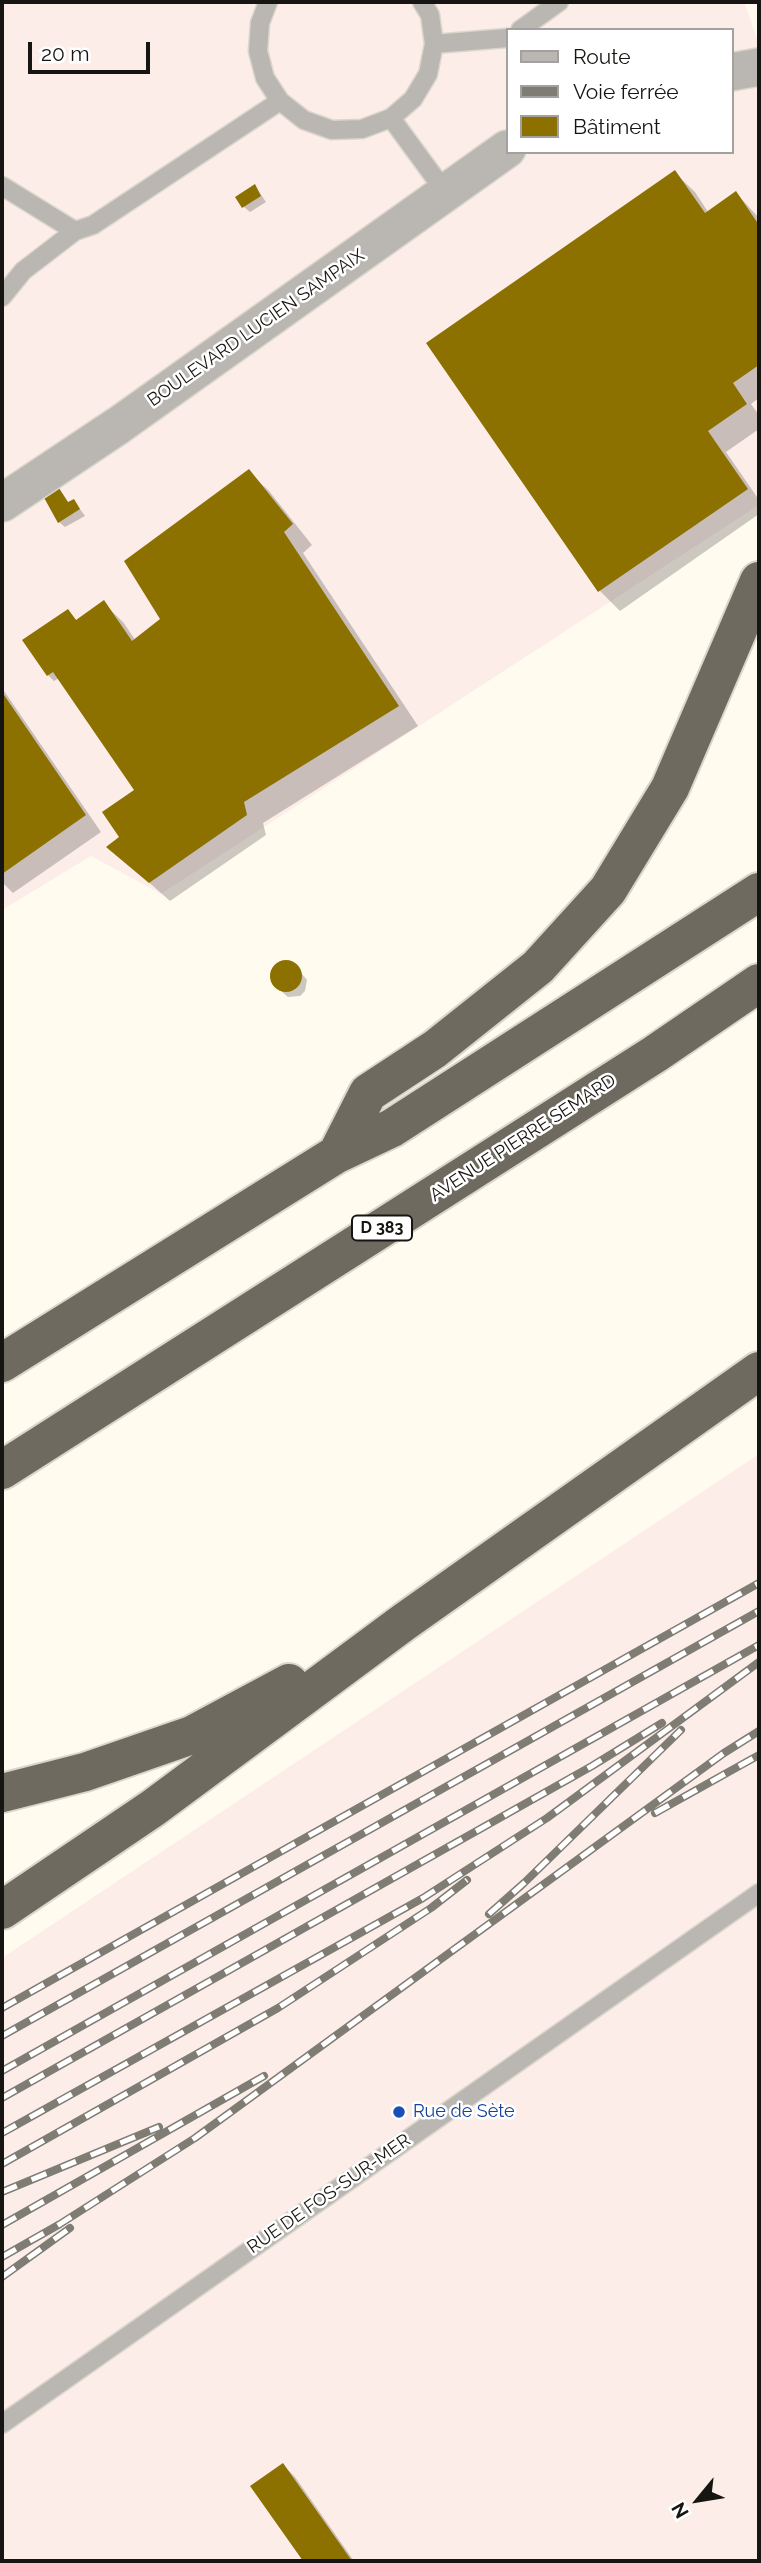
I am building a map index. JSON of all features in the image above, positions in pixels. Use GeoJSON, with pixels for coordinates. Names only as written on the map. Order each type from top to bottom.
{"type":"FeatureCollection","features":[{"type":"Feature","properties":{"kind":"highway"},"geometry":{"type":"LineString","coordinates":[[337,1154],[368,1093],[485,1012],[538,967],[608,890],[670,788],[759,581]]}},
{"type":"Feature","properties":{"kind":"highway"},"geometry":{"type":"LineString","coordinates":[[2,1363],[337,1154],[392,1128],[759,892]]}},
{"type":"Feature","properties":{"kind":"highway","name":"AVENUE PIERRE SEMARD"},"geometry":{"type":"LineString","coordinates":[[2,1470],[654,1054],[759,983]]}},
{"type":"Feature","properties":{"kind":"highway"},"geometry":{"type":"LineString","coordinates":[[2,1910],[153,1808],[404,1622],[759,1371]]}},
{"type":"Feature","properties":{"kind":"highway"},"geometry":{"type":"LineString","coordinates":[[2,1793],[85,1772],[192,1735],[404,1622]]}},
{"type":"Feature","properties":{"kind":"street"},"geometry":{"type":"LineString","coordinates":[[733,72],[759,67]]}},
{"type":"Feature","properties":{"kind":"street","name":"BOULEVARD LUCIEN SAMPAIX"},"geometry":{"type":"LineString","coordinates":[[2,503],[119,425],[505,150]]}},
{"type":"Feature","properties":{"kind":"lane"},"geometry":{"type":"LineString","coordinates":[[268,2],[260,23],[258,51],[265,78],[280,102],[304,120],[332,130],[362,129],[391,118],[413,99],[428,74],[434,44],[430,15],[422,2]]}},
{"type":"Feature","properties":{"kind":"lane"},"geometry":{"type":"LineString","coordinates":[[523,28],[559,2]]}},
{"type":"Feature","properties":{"kind":"lane"},"geometry":{"type":"LineString","coordinates":[[434,44],[505,38]]}},
{"type":"Feature","properties":{"kind":"lane"},"geometry":{"type":"LineString","coordinates":[[2,297],[23,271],[75,231],[93,225],[280,102]]}},
{"type":"Feature","properties":{"kind":"lane"},"geometry":{"type":"LineString","coordinates":[[391,118],[446,193]]}},
{"type":"Feature","properties":{"kind":"lane"},"geometry":{"type":"LineString","coordinates":[[2,186],[75,231]]}},
{"type":"Feature","properties":{"kind":"lane","name":"RUE DE FOS-SUR-MER"},"geometry":{"type":"LineString","coordinates":[[2,2424],[759,1893]]}},
{"type":"Feature","properties":{"kind":"shaded area"},"geometry":{"type":"Polygon","coordinates":[[[2,2],[744,2],[759,44],[759,505],[161,894],[91,856],[2,910],[2,2]]]}},
{"type":"Feature","properties":{"kind":"shaded area"},"geometry":{"type":"Polygon","coordinates":[[[759,1454],[759,2561],[2,2561],[2,1958],[759,1454]]]}},
{"type":"Feature","properties":{"kind":"building"},"geometry":{"type":"Polygon","coordinates":[[[675,170],[705,213],[736,191],[759,225],[759,365],[733,383],[747,404],[708,431],[748,489],[598,592],[426,343],[675,170]]]}},
{"type":"Feature","properties":{"kind":"building"},"geometry":{"type":"Polygon","coordinates":[[[255,184],[261,196],[242,208],[235,197],[255,184]]]}},
{"type":"Feature","properties":{"kind":"building"},"geometry":{"type":"Polygon","coordinates":[[[249,469],[293,524],[284,532],[399,706],[244,802],[247,815],[149,883],[106,847],[119,837],[102,812],[134,790],[53,672],[47,676],[22,640],[68,609],[76,620],[104,600],[132,641],[160,619],[124,561],[249,469]]]}},
{"type":"Feature","properties":{"kind":"building"},"geometry":{"type":"Polygon","coordinates":[[[57,485],[68,502],[74,499],[80,509],[58,523],[42,494],[57,485]]]}},
{"type":"Feature","properties":{"kind":"building"},"geometry":{"type":"Polygon","coordinates":[[[2,692],[86,815],[2,874],[2,692]]]}},
{"type":"Feature","properties":{"kind":"building"},"geometry":{"type":"Polygon","coordinates":[[[286,960],[297,965],[302,976],[297,987],[286,992],[275,987],[270,976],[275,965],[286,960]]]}},
{"type":"Feature","properties":{"kind":"building"},"geometry":{"type":"Polygon","coordinates":[[[283,2463],[352,2561],[303,2561],[250,2486],[283,2463]]]}},
{"type":"Feature","properties":{"kind":"railway"},"geometry":{"type":"LineString","coordinates":[[2,2008],[759,1583]]}},
{"type":"Feature","properties":{"kind":"railway"},"geometry":{"type":"LineString","coordinates":[[2,2036],[759,1611]]}},
{"type":"Feature","properties":{"kind":"railway"},"geometry":{"type":"LineString","coordinates":[[2,2071],[759,1645]]}},
{"type":"Feature","properties":{"kind":"railway"},"geometry":{"type":"LineString","coordinates":[[2,2133],[423,1898],[547,1818],[759,1662]]}},
{"type":"Feature","properties":{"kind":"railway"},"geometry":{"type":"LineString","coordinates":[[2,2098],[592,1766],[662,1723]]}},
{"type":"Feature","properties":{"kind":"railway"},"geometry":{"type":"LineString","coordinates":[[489,1914],[681,1730]]}},
{"type":"Feature","properties":{"kind":"railway"},"geometry":{"type":"LineString","coordinates":[[2,2257],[60,2224],[195,2138],[724,1753],[759,1731]]}},
{"type":"Feature","properties":{"kind":"railway"},"geometry":{"type":"LineString","coordinates":[[655,1813],[759,1755]]}},
{"type":"Feature","properties":{"kind":"railway"},"geometry":{"type":"LineString","coordinates":[[2,2164],[278,2008],[431,1908],[467,1880]]}},
{"type":"Feature","properties":{"kind":"railway"},"geometry":{"type":"LineString","coordinates":[[2,2225],[264,2076]]}},
{"type":"Feature","properties":{"kind":"railway"},"geometry":{"type":"LineString","coordinates":[[2,2192],[159,2127]]}},
{"type":"Feature","properties":{"kind":"railway"},"geometry":{"type":"LineString","coordinates":[[2,2277],[70,2228]]}},
{"type":"Feature","properties":{"kind":"place","name":"Rue de Sète"},"geometry":{"type":"Point","coordinates":[399,2112]}}]}
